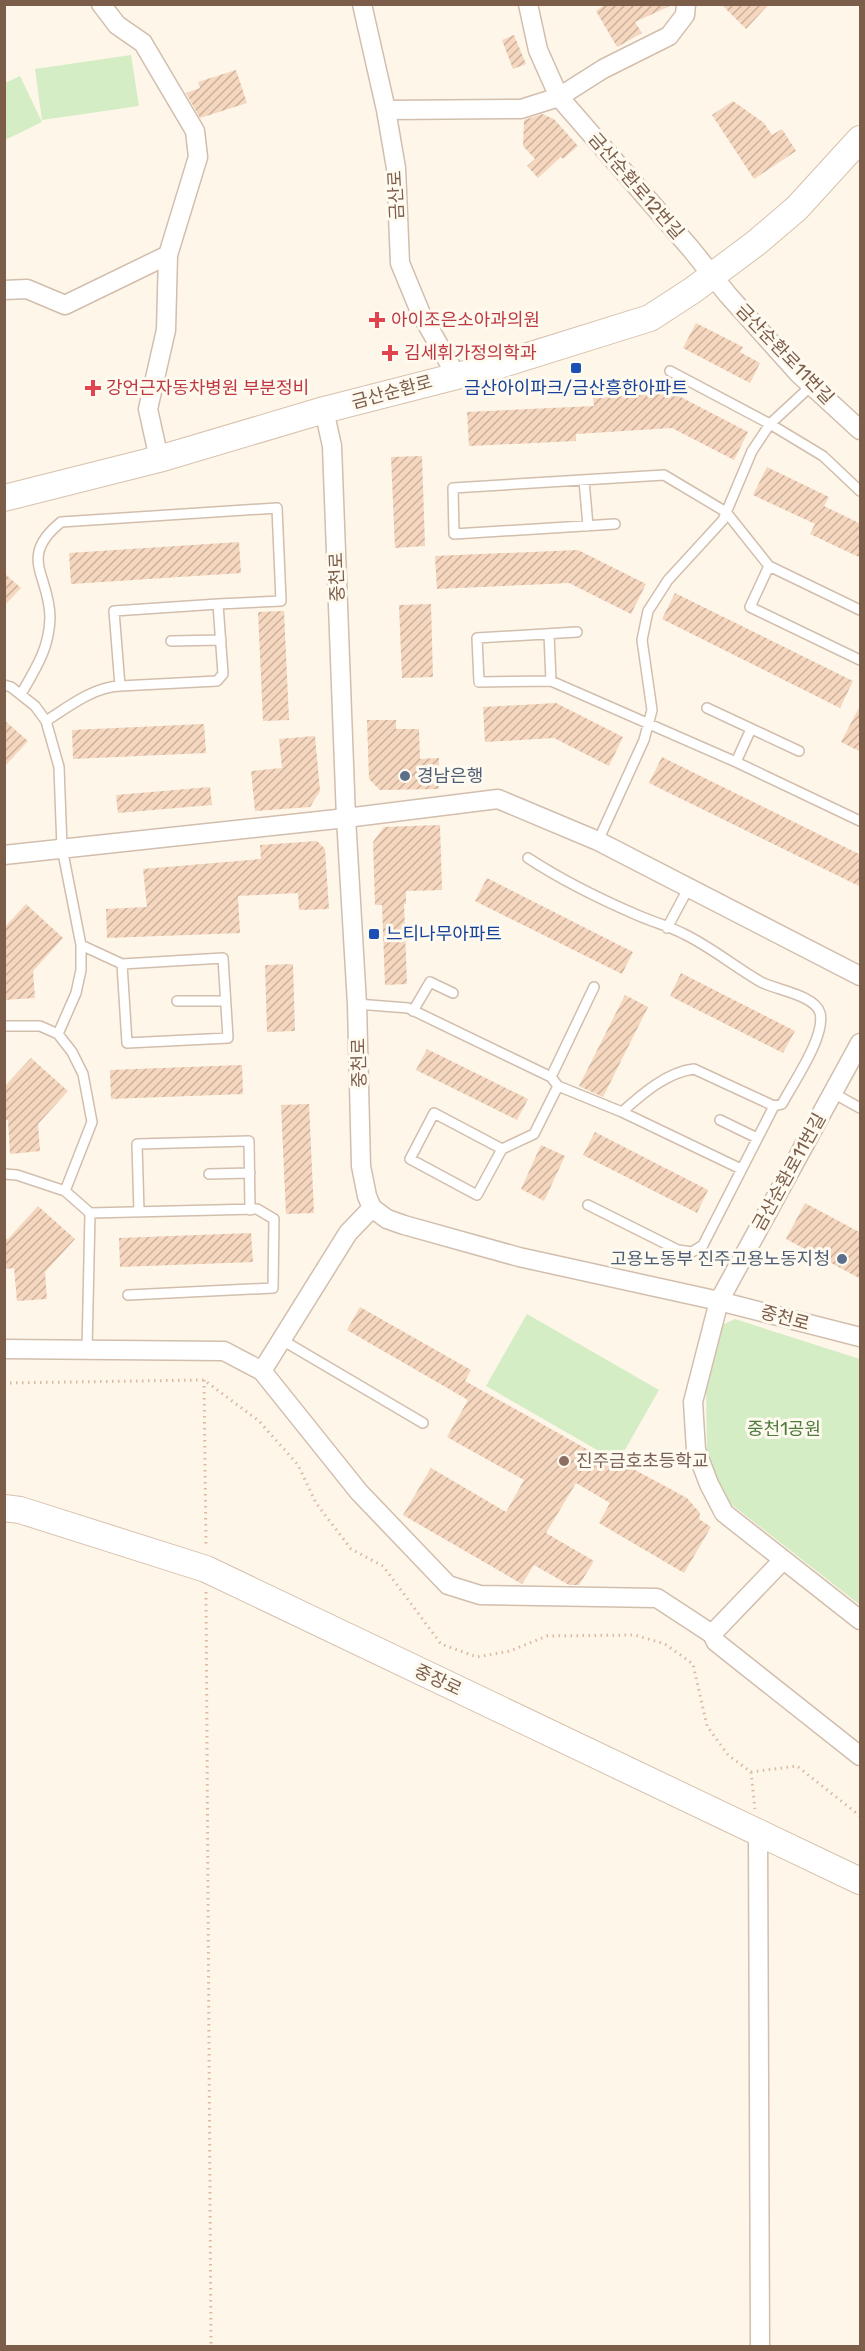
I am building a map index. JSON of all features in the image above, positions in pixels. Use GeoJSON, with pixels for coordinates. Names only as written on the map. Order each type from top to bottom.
{"type":"FeatureCollection","features":[{"type":"Feature","properties":{"kind":"street"},"geometry":{"type":"LineString","coordinates":[[101,4],[117,25],[142,43],[195,131],[198,157],[168,255],[166,330],[148,409],[159,459]]}},
{"type":"Feature","properties":{"kind":"street","name":"금산로"},"geometry":{"type":"LineString","coordinates":[[362,4],[386,110],[396,168],[400,263],[421,314],[456,375]]}},
{"type":"Feature","properties":{"kind":"street","name":"금산순환로12번길"},"geometry":{"type":"LineString","coordinates":[[528,4],[538,50],[559,97],[692,249],[712,276]]}},
{"type":"Feature","properties":{"kind":"street"},"geometry":{"type":"LineString","coordinates":[[386,110],[521,108],[559,97],[603,69],[669,36],[685,15],[686,4]]}},
{"type":"Feature","properties":{"kind":"street","name":"금산순환로"},"geometry":{"type":"LineString","coordinates":[[4,498],[159,459],[324,410],[495,366],[650,318],[666,309],[756,243],[797,208],[861,139]]}},
{"type":"Feature","properties":{"kind":"street"},"geometry":{"type":"LineString","coordinates":[[4,290],[27,289],[65,305],[168,255]]}},
{"type":"Feature","properties":{"kind":"street","name":"금산순환로11번길"},"geometry":{"type":"LineString","coordinates":[[712,276],[798,373],[861,430]]}},
{"type":"Feature","properties":{"kind":"street","name":"중천로"},"geometry":{"type":"LineString","coordinates":[[324,410],[332,446],[346,819],[357,1004],[361,1166],[372,1208],[387,1219],[404,1225],[509,1255],[719,1301],[861,1337]]}},
{"type":"Feature","properties":{"kind":"street"},"geometry":{"type":"LineString","coordinates":[[4,855],[346,819],[498,799],[598,841],[861,976]]}},
{"type":"Feature","properties":{"kind":"street","name":"금산순환로11번길"},"geometry":{"type":"LineString","coordinates":[[861,1043],[719,1301],[693,1402],[696,1450],[724,1514],[861,1620]]}},
{"type":"Feature","properties":{"kind":"street"},"geometry":{"type":"LineString","coordinates":[[262,1371],[348,1233],[372,1208]]}},
{"type":"Feature","properties":{"kind":"street"},"geometry":{"type":"LineString","coordinates":[[4,1349],[224,1351],[262,1371],[359,1492],[448,1585],[480,1595],[657,1598],[712,1634],[716,1642],[861,1756]]}},
{"type":"Feature","properties":{"kind":"street","name":"중장로"},"geometry":{"type":"LineString","coordinates":[[4,1508],[20,1510],[206,1569],[861,1881]]}},
{"type":"Feature","properties":{"kind":"street"},"geometry":{"type":"LineString","coordinates":[[712,1634],[783,1560]]}},
{"type":"Feature","properties":{"kind":"street"},"geometry":{"type":"LineString","coordinates":[[758,1832],[760,2346]]}},
{"type":"Feature","properties":{"kind":"lane"},"geometry":{"type":"LineString","coordinates":[[670,371],[770,424],[823,456],[861,491]]}},
{"type":"Feature","properties":{"kind":"lane"},"geometry":{"type":"LineString","coordinates":[[598,841],[644,740],[649,724],[652,710],[642,640],[648,611],[668,580],[723,520],[752,451],[770,424],[812,385]]}},
{"type":"Feature","properties":{"kind":"lane"},"geometry":{"type":"LineString","coordinates":[[615,524],[454,534],[453,488],[664,475],[726,512],[769,566],[861,609]]}},
{"type":"Feature","properties":{"kind":"lane"},"geometry":{"type":"LineString","coordinates":[[584,480],[588,526]]}},
{"type":"Feature","properties":{"kind":"lane"},"geometry":{"type":"LineString","coordinates":[[21,694],[45,653],[50,617],[38,569],[38,550],[48,532],[61,522],[277,508],[281,601],[114,611],[120,686]]}},
{"type":"Feature","properties":{"kind":"lane"},"geometry":{"type":"LineString","coordinates":[[769,566],[750,607],[861,660]]}},
{"type":"Feature","properties":{"kind":"lane"},"geometry":{"type":"LineString","coordinates":[[46,721],[86,696],[120,686],[217,681],[223,674],[218,604]]}},
{"type":"Feature","properties":{"kind":"lane"},"geometry":{"type":"LineString","coordinates":[[578,632],[477,638],[480,682],[551,681],[736,762],[861,821]]}},
{"type":"Feature","properties":{"kind":"lane"},"geometry":{"type":"LineString","coordinates":[[549,634],[551,681]]}},
{"type":"Feature","properties":{"kind":"lane"},"geometry":{"type":"LineString","coordinates":[[171,641],[221,640]]}},
{"type":"Feature","properties":{"kind":"lane"},"geometry":{"type":"LineString","coordinates":[[4,685],[21,694],[35,706],[46,721],[59,767],[62,848],[81,945],[81,970],[76,993],[58,1034]]}},
{"type":"Feature","properties":{"kind":"lane"},"geometry":{"type":"LineString","coordinates":[[707,708],[799,751]]}},
{"type":"Feature","properties":{"kind":"lane"},"geometry":{"type":"LineString","coordinates":[[736,762],[751,729]]}},
{"type":"Feature","properties":{"kind":"lane"},"geometry":{"type":"LineString","coordinates":[[528,858],[550,873],[603,899],[682,933],[712,949],[763,983],[815,1004],[820,1012],[820,1024],[815,1043],[782,1104],[774,1106],[694,1069],[681,1071],[640,1095],[622,1112]]}},
{"type":"Feature","properties":{"kind":"lane"},"geometry":{"type":"LineString","coordinates":[[667,928],[689,887]]}},
{"type":"Feature","properties":{"kind":"lane"},"geometry":{"type":"LineString","coordinates":[[81,945],[122,964],[223,958],[228,1038],[127,1043],[122,964]]}},
{"type":"Feature","properties":{"kind":"lane"},"geometry":{"type":"LineString","coordinates":[[413,1011],[430,982],[453,993]]}},
{"type":"Feature","properties":{"kind":"lane"},"geometry":{"type":"LineString","coordinates":[[550,1077],[594,987]]}},
{"type":"Feature","properties":{"kind":"lane"},"geometry":{"type":"LineString","coordinates":[[177,1001],[225,1001]]}},
{"type":"Feature","properties":{"kind":"lane"},"geometry":{"type":"LineString","coordinates":[[357,1004],[408,1008],[550,1077],[558,1086],[622,1112],[741,1169]]}},
{"type":"Feature","properties":{"kind":"lane"},"geometry":{"type":"LineString","coordinates":[[4,1026],[40,1026],[58,1034],[72,1052],[82,1074],[92,1122],[66,1191]]}},
{"type":"Feature","properties":{"kind":"lane"},"geometry":{"type":"LineString","coordinates":[[502,1149],[434,1113],[410,1159],[477,1196],[502,1149],[534,1134],[558,1086]]}},
{"type":"Feature","properties":{"kind":"lane"},"geometry":{"type":"LineString","coordinates":[[832,1093],[861,1108]]}},
{"type":"Feature","properties":{"kind":"lane"},"geometry":{"type":"LineString","coordinates":[[588,1205],[678,1250],[692,1252],[703,1245],[774,1106]]}},
{"type":"Feature","properties":{"kind":"lane"},"geometry":{"type":"LineString","coordinates":[[720,1120],[757,1138]]}},
{"type":"Feature","properties":{"kind":"lane"},"geometry":{"type":"LineString","coordinates":[[139,1212],[137,1144],[249,1141],[250,1209]]}},
{"type":"Feature","properties":{"kind":"lane"},"geometry":{"type":"LineString","coordinates":[[209,1174],[250,1173]]}},
{"type":"Feature","properties":{"kind":"lane"},"geometry":{"type":"LineString","coordinates":[[4,1174],[17,1174],[66,1191],[90,1213],[257,1209],[274,1219],[273,1288],[128,1295]]}},
{"type":"Feature","properties":{"kind":"lane"},"geometry":{"type":"LineString","coordinates":[[87,1350],[90,1213]]}},
{"type":"Feature","properties":{"kind":"lane"},"geometry":{"type":"LineString","coordinates":[[282,1340],[423,1423]]}},
{"type":"Feature","properties":{"kind":"path"},"geometry":{"type":"LineString","coordinates":[[204,1380],[211,2346]]}},
{"type":"Feature","properties":{"kind":"path"},"geometry":{"type":"LineString","coordinates":[[751,1772],[758,1832]]}},
{"type":"Feature","properties":{"kind":"green space"},"geometry":{"type":"Polygon","coordinates":[[[131,55],[139,106],[42,120],[35,69],[131,55]]]}},
{"type":"Feature","properties":{"kind":"green space"},"geometry":{"type":"Polygon","coordinates":[[[20,76],[42,122],[5,140],[5,83],[20,76]]]}},
{"type":"Feature","properties":{"kind":"green space"},"geometry":{"type":"Polygon","coordinates":[[[527,1314],[659,1390],[618,1462],[486,1386],[527,1314]]]}},
{"type":"Feature","properties":{"kind":"green space","name":"중천1공원"},"geometry":{"type":"Polygon","coordinates":[[[735,1319],[860,1359],[860,1605],[727,1501],[707,1453],[706,1389],[720,1326],[735,1319]]]}},
{"type":"Feature","properties":{"kind":"building"},"geometry":{"type":"Polygon","coordinates":[[[606,4],[674,4],[635,22],[642,33],[617,47],[596,11],[606,4]]]}},
{"type":"Feature","properties":{"kind":"building"},"geometry":{"type":"Polygon","coordinates":[[[721,4],[769,4],[746,29],[721,4]]]}},
{"type":"Feature","properties":{"kind":"building"},"geometry":{"type":"Polygon","coordinates":[[[514,35],[526,64],[513,69],[502,40],[514,35]]]}},
{"type":"Feature","properties":{"kind":"building"},"geometry":{"type":"Polygon","coordinates":[[[236,70],[247,103],[200,118],[186,93],[200,88],[198,82],[236,70]]]}},
{"type":"Feature","properties":{"kind":"building"},"geometry":{"type":"Polygon","coordinates":[[[733,101],[764,123],[772,135],[782,129],[796,151],[754,179],[712,115],[733,101]]]}},
{"type":"Feature","properties":{"kind":"building"},"geometry":{"type":"Polygon","coordinates":[[[542,114],[554,119],[578,146],[563,159],[561,157],[538,178],[527,166],[535,159],[523,146],[524,120],[542,114]]]}},
{"type":"Feature","properties":{"kind":"building"},"geometry":{"type":"Polygon","coordinates":[[[696,323],[743,347],[740,352],[760,363],[750,383],[683,348],[696,323]]]}},
{"type":"Feature","properties":{"kind":"building"},"geometry":{"type":"Polygon","coordinates":[[[673,393],[748,432],[734,460],[672,428],[576,434],[576,441],[469,446],[467,412],[594,406],[593,398],[673,393]]]}},
{"type":"Feature","properties":{"kind":"building"},"geometry":{"type":"Polygon","coordinates":[[[422,456],[425,546],[395,548],[391,457],[422,456]]]}},
{"type":"Feature","properties":{"kind":"building"},"geometry":{"type":"Polygon","coordinates":[[[767,467],[829,497],[824,506],[861,524],[861,558],[810,534],[815,524],[753,495],[767,467]]]}},
{"type":"Feature","properties":{"kind":"building"},"geometry":{"type":"Polygon","coordinates":[[[239,542],[241,573],[71,584],[69,553],[239,542]]]}},
{"type":"Feature","properties":{"kind":"building"},"geometry":{"type":"Polygon","coordinates":[[[578,550],[646,584],[631,614],[569,583],[437,589],[435,556],[578,550]]]}},
{"type":"Feature","properties":{"kind":"building"},"geometry":{"type":"Polygon","coordinates":[[[4,573],[21,588],[4,606],[4,573]]]}},
{"type":"Feature","properties":{"kind":"building"},"geometry":{"type":"Polygon","coordinates":[[[675,593],[853,681],[840,708],[662,619],[675,593]]]}},
{"type":"Feature","properties":{"kind":"building"},"geometry":{"type":"Polygon","coordinates":[[[431,604],[433,677],[402,678],[399,605],[431,604]]]}},
{"type":"Feature","properties":{"kind":"building"},"geometry":{"type":"Polygon","coordinates":[[[284,611],[289,720],[263,721],[258,612],[284,611]]]}},
{"type":"Feature","properties":{"kind":"building"},"geometry":{"type":"Polygon","coordinates":[[[556,703],[623,737],[609,766],[554,738],[485,742],[483,707],[556,703]]]}},
{"type":"Feature","properties":{"kind":"building"},"geometry":{"type":"Polygon","coordinates":[[[861,704],[861,752],[841,742],[861,704]]]}},
{"type":"Feature","properties":{"kind":"building"},"geometry":{"type":"Polygon","coordinates":[[[4,720],[28,741],[4,767],[4,720]]]}},
{"type":"Feature","properties":{"kind":"building"},"geometry":{"type":"Polygon","coordinates":[[[367,720],[396,720],[396,729],[419,729],[420,759],[439,758],[439,789],[380,790],[369,779],[367,720]]]}},
{"type":"Feature","properties":{"kind":"building"},"geometry":{"type":"Polygon","coordinates":[[[204,724],[206,753],[73,759],[72,730],[204,724]]]}},
{"type":"Feature","properties":{"kind":"building"},"geometry":{"type":"Polygon","coordinates":[[[315,736],[320,791],[310,807],[255,811],[251,771],[282,768],[279,739],[315,736]]]}},
{"type":"Feature","properties":{"kind":"building"},"geometry":{"type":"Polygon","coordinates":[[[662,757],[861,855],[861,887],[649,783],[662,757]]]}},
{"type":"Feature","properties":{"kind":"building"},"geometry":{"type":"Polygon","coordinates":[[[210,787],[212,805],[118,813],[116,795],[210,787]]]}},
{"type":"Feature","properties":{"kind":"building"},"geometry":{"type":"Polygon","coordinates":[[[440,825],[442,890],[406,891],[406,904],[404,904],[407,984],[385,985],[382,905],[375,905],[373,842],[384,827],[440,825]]]}},
{"type":"Feature","properties":{"kind":"building"},"geometry":{"type":"Polygon","coordinates":[[[317,841],[325,849],[329,909],[299,910],[298,893],[238,896],[240,933],[107,938],[106,909],[147,907],[143,869],[261,859],[260,845],[317,841]]]}},
{"type":"Feature","properties":{"kind":"building"},"geometry":{"type":"Polygon","coordinates":[[[487,878],[633,952],[622,974],[475,901],[487,878]]]}},
{"type":"Feature","properties":{"kind":"building"},"geometry":{"type":"Polygon","coordinates":[[[26,904],[63,938],[33,971],[35,998],[4,1000],[4,928],[26,904]]]}},
{"type":"Feature","properties":{"kind":"building"},"geometry":{"type":"Polygon","coordinates":[[[293,964],[295,1031],[267,1032],[265,965],[293,964]]]}},
{"type":"Feature","properties":{"kind":"building"},"geometry":{"type":"Polygon","coordinates":[[[681,973],[795,1031],[783,1053],[670,996],[681,973]]]}},
{"type":"Feature","properties":{"kind":"building"},"geometry":{"type":"Polygon","coordinates":[[[625,995],[648,1007],[603,1097],[579,1086],[625,995]]]}},
{"type":"Feature","properties":{"kind":"building"},"geometry":{"type":"Polygon","coordinates":[[[427,1049],[528,1099],[517,1120],[416,1070],[427,1049]]]}},
{"type":"Feature","properties":{"kind":"building"},"geometry":{"type":"Polygon","coordinates":[[[31,1058],[68,1091],[38,1124],[40,1151],[10,1154],[8,1120],[4,1121],[4,1087],[31,1058]]]}},
{"type":"Feature","properties":{"kind":"building"},"geometry":{"type":"Polygon","coordinates":[[[242,1065],[243,1094],[111,1099],[110,1070],[242,1065]]]}},
{"type":"Feature","properties":{"kind":"building"},"geometry":{"type":"Polygon","coordinates":[[[309,1104],[314,1213],[286,1214],[281,1105],[309,1104]]]}},
{"type":"Feature","properties":{"kind":"building"},"geometry":{"type":"Polygon","coordinates":[[[595,1132],[708,1190],[697,1213],[583,1155],[595,1132]]]}},
{"type":"Feature","properties":{"kind":"building"},"geometry":{"type":"Polygon","coordinates":[[[541,1145],[565,1156],[544,1201],[521,1189],[541,1145]]]}},
{"type":"Feature","properties":{"kind":"building","name":"고용노동부 진주고용노동지청"},"geometry":{"type":"Polygon","coordinates":[[[805,1203],[861,1233],[861,1279],[786,1239],[805,1203]]]}},
{"type":"Feature","properties":{"kind":"building"},"geometry":{"type":"Polygon","coordinates":[[[38,1206],[75,1239],[45,1272],[47,1299],[17,1301],[14,1268],[4,1269],[4,1239],[8,1239],[38,1206]]]}},
{"type":"Feature","properties":{"kind":"building"},"geometry":{"type":"Polygon","coordinates":[[[251,1233],[253,1262],[120,1267],[119,1238],[251,1233]]]}},
{"type":"Feature","properties":{"kind":"building"},"geometry":{"type":"Polygon","coordinates":[[[360,1307],[471,1370],[465,1381],[617,1466],[623,1468],[624,1464],[687,1498],[700,1513],[699,1519],[711,1527],[684,1573],[599,1523],[610,1503],[576,1483],[546,1533],[594,1561],[579,1585],[569,1585],[534,1565],[522,1584],[403,1515],[431,1468],[506,1512],[524,1480],[447,1437],[468,1400],[347,1330],[360,1307]]]}},
{"type":"Feature","properties":{"kind":"place","name":"아이조은소아과의원"},"geometry":{"type":"Point","coordinates":[377,320]}},
{"type":"Feature","properties":{"kind":"place","name":"김세휘가정의학과"},"geometry":{"type":"Point","coordinates":[390,353]}},
{"type":"Feature","properties":{"kind":"place","name":"금산아이파크/금산흥한아파트"},"geometry":{"type":"Point","coordinates":[576,368]}},
{"type":"Feature","properties":{"kind":"place","name":"강언근자동차병원 부분정비"},"geometry":{"type":"Point","coordinates":[93,388]}},
{"type":"Feature","properties":{"kind":"place","name":"경남은행"},"geometry":{"type":"Point","coordinates":[405,776]}},
{"type":"Feature","properties":{"kind":"place","name":"느티나무아파트"},"geometry":{"type":"Point","coordinates":[374,934]}},
{"type":"Feature","properties":{"kind":"place","name":"고용노동부 진주고용노동지청"},"geometry":{"type":"Point","coordinates":[842,1259]}},
{"type":"Feature","properties":{"kind":"place","name":"진주금호초등학교"},"geometry":{"type":"Point","coordinates":[564,1461]}}]}
